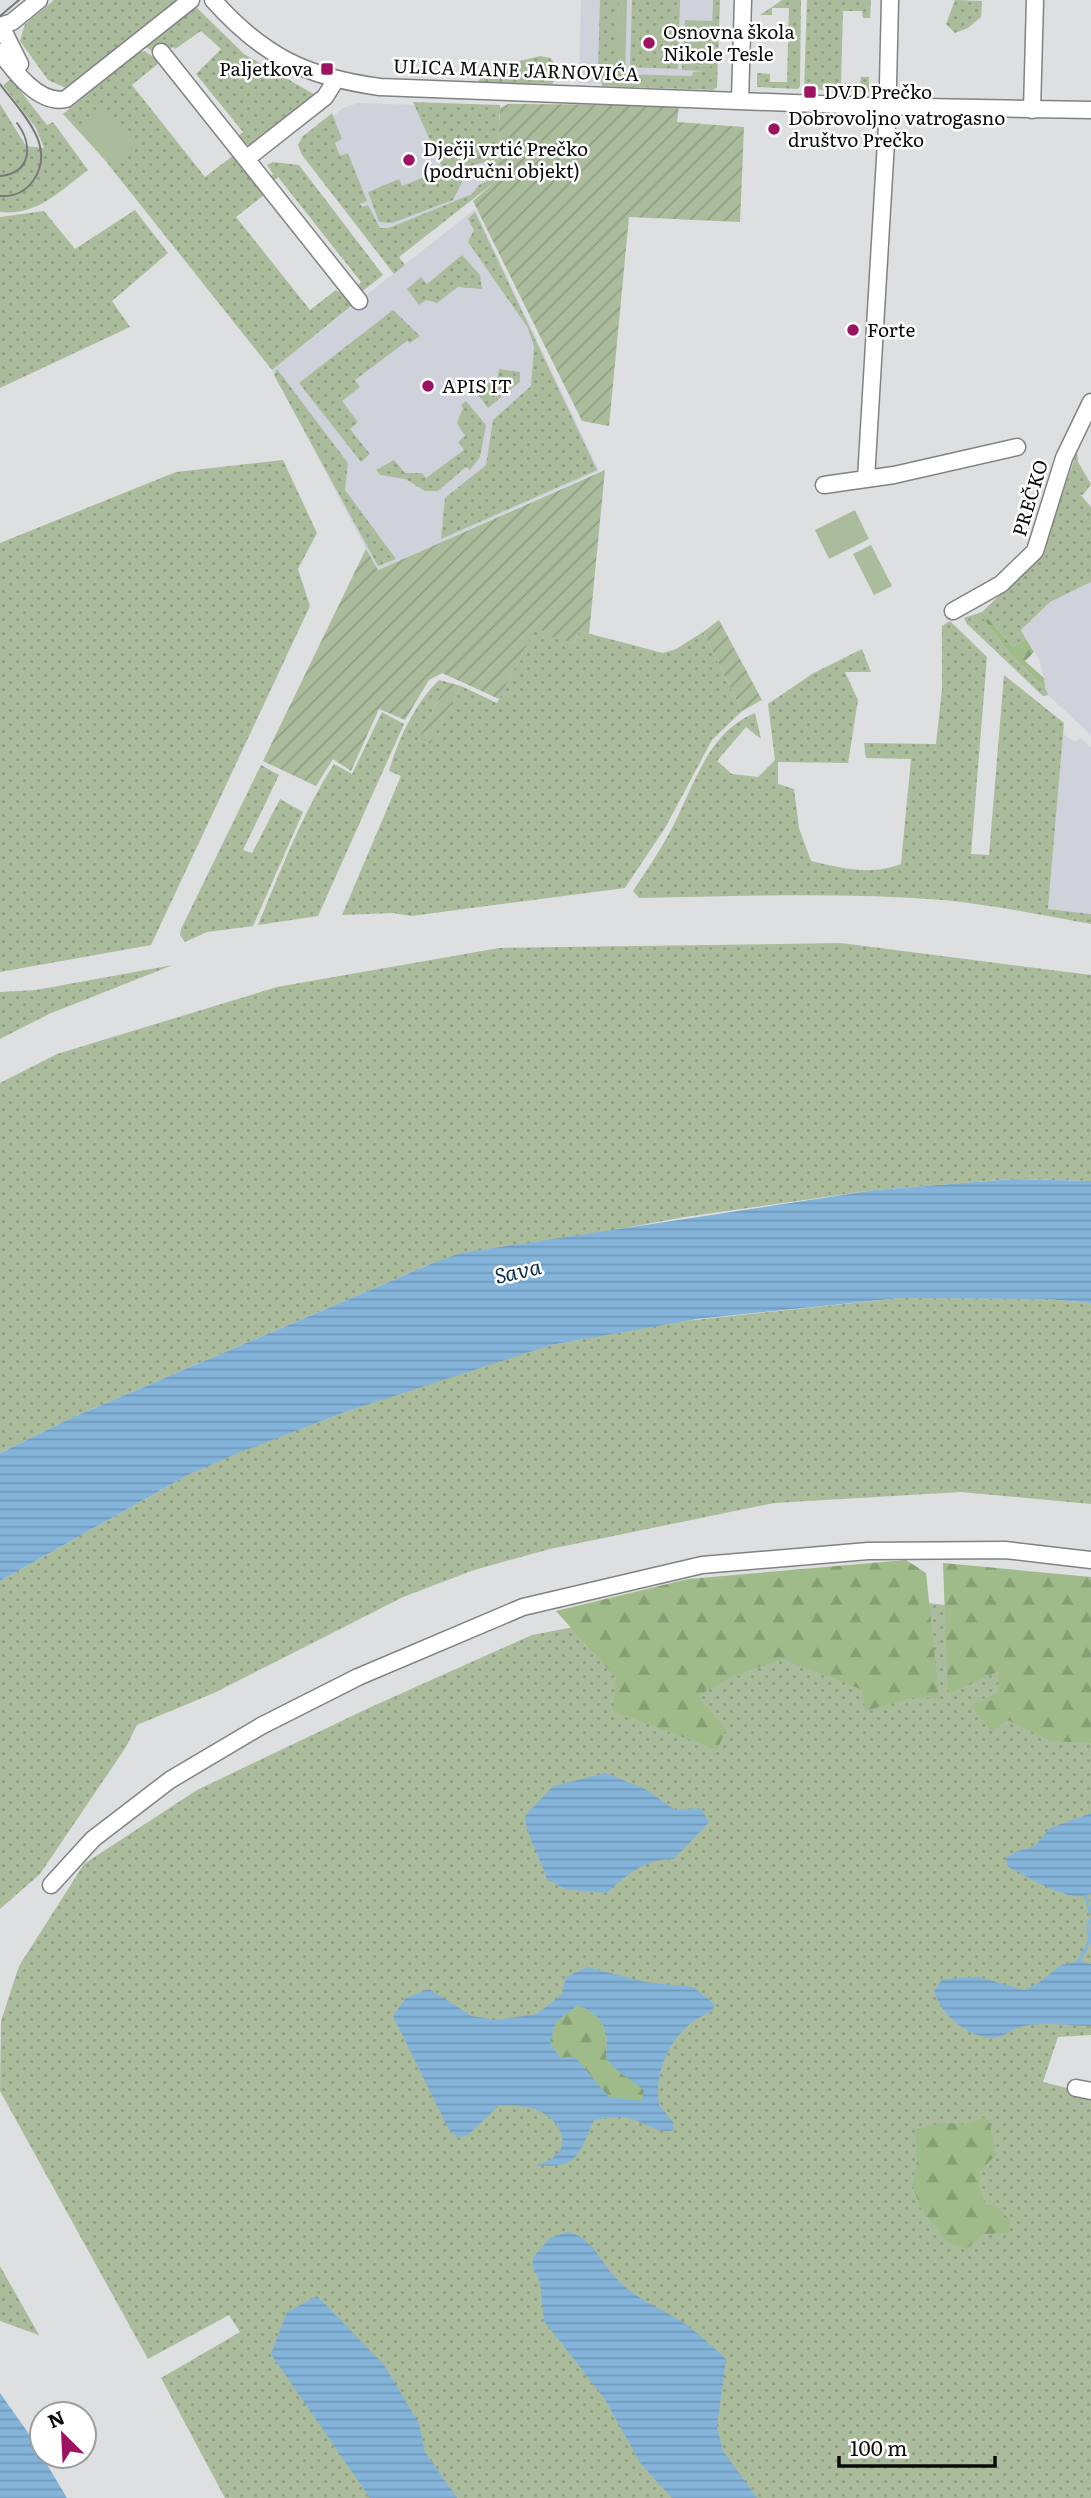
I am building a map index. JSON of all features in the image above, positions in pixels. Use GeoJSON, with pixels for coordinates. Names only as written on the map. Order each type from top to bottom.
{"type":"FeatureCollection","features":[{"type":"Feature","properties":{"kind":"street"},"geometry":{"type":"LineString","coordinates":[[34,89],[0,26],[12,22],[39,0]]}},
{"type":"Feature","properties":{"kind":"street"},"geometry":{"type":"LineString","coordinates":[[0,52],[34,89],[54,100],[70,97],[191,0]]}},
{"type":"Feature","properties":{"kind":"street","name":"ULICA MANE JARNOVIĆA"},"geometry":{"type":"LineString","coordinates":[[213,0],[254,40],[314,75],[335,81],[380,87],[887,106],[1091,110]]}},
{"type":"Feature","properties":{"kind":"street"},"geometry":{"type":"LineString","coordinates":[[740,100],[743,0]]}},
{"type":"Feature","properties":{"kind":"street"},"geometry":{"type":"LineString","coordinates":[[866,479],[887,106],[890,0]]}},
{"type":"Feature","properties":{"kind":"street"},"geometry":{"type":"LineString","coordinates":[[1032,110],[1035,0]]}},
{"type":"Feature","properties":{"kind":"street"},"geometry":{"type":"LineString","coordinates":[[161,52],[359,301]]}},
{"type":"Feature","properties":{"kind":"street"},"geometry":{"type":"LineString","coordinates":[[246,159],[325,97],[335,81]]}},
{"type":"Feature","properties":{"kind":"street","name":"PREČKO"},"geometry":{"type":"LineString","coordinates":[[953,611],[1001,584],[1035,551],[1064,458],[1091,402]]}},
{"type":"Feature","properties":{"kind":"street"},"geometry":{"type":"LineString","coordinates":[[824,485],[866,479],[1017,447]]}},
{"type":"Feature","properties":{"kind":"street"},"geometry":{"type":"LineString","coordinates":[[51,1885],[93,1839],[159,1788],[261,1726],[358,1677],[523,1607],[702,1565],[868,1551],[1005,1550],[1091,1560]]}},
{"type":"Feature","properties":{"kind":"shaded area","name":"Osnovna škola Nikole Tesle"},"geometry":{"type":"Polygon","coordinates":[[[581,0],[720,0],[715,88],[579,83],[581,0]]]}},
{"type":"Feature","properties":{"kind":"shaded area","name":"Dječji vrtić Prečko (područni objekt)"},"geometry":{"type":"Polygon","coordinates":[[[358,103],[500,108],[496,181],[398,257],[305,139],[343,108],[358,103]]]}},
{"type":"Feature","properties":{"kind":"shaded area"},"geometry":{"type":"Polygon","coordinates":[[[475,209],[599,471],[377,570],[272,370],[475,209]]]}},
{"type":"Feature","properties":{"kind":"shaded area"},"geometry":{"type":"Polygon","coordinates":[[[1091,582],[1091,735],[1047,694],[1040,661],[1021,630],[1050,602],[1091,582]]]}},
{"type":"Feature","properties":{"kind":"shaded area"},"geometry":{"type":"Polygon","coordinates":[[[1063,734],[1075,742],[1081,738],[1091,748],[1091,914],[1048,909],[1063,734]]]}},
{"type":"Feature","properties":{"kind":"green space"},"geometry":{"type":"Polygon","coordinates":[[[54,0],[179,0],[78,82],[66,88],[48,80],[20,41],[25,24],[54,0]]]}},
{"type":"Feature","properties":{"kind":"green space"},"geometry":{"type":"Polygon","coordinates":[[[600,0],[619,0],[618,74],[692,76],[693,72],[704,71],[682,70],[681,52],[683,66],[711,67],[713,0],[720,0],[717,87],[713,90],[602,86],[598,67],[600,0]]]}},
{"type":"Feature","properties":{"kind":"green space"},"geometry":{"type":"Polygon","coordinates":[[[619,0],[627,0],[625,75],[617,74],[619,0]]]}},
{"type":"Feature","properties":{"kind":"green space"},"geometry":{"type":"Polygon","coordinates":[[[632,0],[680,0],[678,69],[630,67],[632,0]]]}},
{"type":"Feature","properties":{"kind":"green space"},"geometry":{"type":"Polygon","coordinates":[[[782,0],[801,0],[800,86],[798,89],[757,87],[757,73],[770,74],[770,82],[787,82],[789,8],[772,8],[772,15],[760,15],[782,0]]]}},
{"type":"Feature","properties":{"kind":"green space"},"geometry":{"type":"Polygon","coordinates":[[[807,0],[871,0],[870,18],[863,18],[862,11],[843,11],[841,83],[860,84],[861,77],[869,77],[869,92],[804,89],[807,0]]]}},
{"type":"Feature","properties":{"kind":"green space"},"geometry":{"type":"Polygon","coordinates":[[[955,0],[982,1],[981,17],[968,28],[955,33],[946,24],[955,0]]]}},
{"type":"Feature","properties":{"kind":"green space"},"geometry":{"type":"Polygon","coordinates":[[[196,7],[244,54],[317,96],[253,145],[243,144],[236,138],[243,132],[196,74],[221,49],[201,31],[175,49],[173,47],[166,51],[162,45],[153,52],[146,47],[196,7]]]}},
{"type":"Feature","properties":{"kind":"green space"},"geometry":{"type":"Polygon","coordinates":[[[685,20],[712,21],[711,67],[683,66],[685,20]]]}},
{"type":"Feature","properties":{"kind":"green space"},"geometry":{"type":"Polygon","coordinates":[[[145,51],[160,62],[132,85],[205,177],[234,155],[265,194],[236,217],[310,310],[336,290],[345,296],[348,294],[355,303],[272,370],[104,159],[63,114],[139,52],[145,51]]]}},
{"type":"Feature","properties":{"kind":"green space"},"geometry":{"type":"Polygon","coordinates":[[[540,56],[550,58],[557,68],[552,84],[478,82],[497,68],[540,56]]]}},
{"type":"Feature","properties":{"kind":"green space"},"geometry":{"type":"Polygon","coordinates":[[[11,79],[47,125],[53,122],[88,170],[58,194],[37,206],[0,212],[0,104],[26,146],[44,148],[36,128],[3,85],[11,79]]]}},
{"type":"Feature","properties":{"kind":"green space"},"geometry":{"type":"Polygon","coordinates":[[[413,102],[500,105],[496,181],[399,257],[405,265],[394,274],[302,155],[298,145],[302,137],[332,113],[342,139],[335,143],[340,156],[348,153],[367,201],[360,204],[362,207],[368,205],[380,228],[389,228],[472,194],[479,185],[491,179],[491,168],[485,162],[470,166],[453,200],[392,223],[379,222],[368,192],[399,179],[402,186],[434,173],[436,178],[445,174],[413,102]]]}},
{"type":"Feature","properties":{"kind":"green space"},"geometry":{"type":"Polygon","coordinates":[[[508,104],[679,105],[677,122],[744,127],[740,222],[629,217],[609,426],[582,421],[473,201],[496,181],[500,108],[508,104]]]}},
{"type":"Feature","properties":{"kind":"green space"},"geometry":{"type":"Polygon","coordinates":[[[105,110],[134,147],[113,163],[84,127],[105,110]]]}},
{"type":"Feature","properties":{"kind":"green space"},"geometry":{"type":"Polygon","coordinates":[[[273,162],[299,165],[383,275],[359,294],[355,288],[361,282],[278,177],[271,182],[268,178],[273,174],[267,165],[273,162]]]}},
{"type":"Feature","properties":{"kind":"green space"},"geometry":{"type":"Polygon","coordinates":[[[135,210],[168,253],[112,301],[130,327],[0,388],[0,217],[44,211],[75,249],[135,210]]]}},
{"type":"Feature","properties":{"kind":"green space"},"geometry":{"type":"Polygon","coordinates":[[[475,212],[597,470],[441,539],[445,498],[486,465],[493,420],[531,386],[534,347],[528,328],[468,242],[474,230],[468,219],[475,212]]]}},
{"type":"Feature","properties":{"kind":"green space"},"geometry":{"type":"Polygon","coordinates":[[[462,255],[480,275],[482,289],[458,287],[437,303],[426,300],[419,305],[407,289],[421,277],[427,284],[462,255]]]}},
{"type":"Feature","properties":{"kind":"green space"},"geometry":{"type":"Polygon","coordinates":[[[393,310],[420,336],[410,343],[407,341],[355,380],[360,387],[342,401],[358,422],[350,429],[370,454],[361,462],[299,383],[393,310]]]}},
{"type":"Feature","properties":{"kind":"green space"},"geometry":{"type":"Polygon","coordinates":[[[277,369],[348,463],[345,490],[396,559],[378,566],[274,375],[277,369]]]}},
{"type":"Feature","properties":{"kind":"green space"},"geometry":{"type":"Polygon","coordinates":[[[499,369],[520,372],[520,382],[488,408],[476,392],[498,376],[499,369]]]}},
{"type":"Feature","properties":{"kind":"green space"},"geometry":{"type":"Polygon","coordinates":[[[466,401],[486,425],[480,457],[470,470],[466,467],[438,491],[425,491],[405,479],[380,475],[376,470],[394,460],[405,473],[422,473],[426,478],[464,450],[458,442],[465,436],[457,423],[463,408],[461,405],[466,401]]]}},
{"type":"Feature","properties":{"kind":"green space"},"geometry":{"type":"Polygon","coordinates":[[[1077,451],[1078,462],[1091,484],[1083,495],[1080,494],[1091,507],[1091,582],[1050,602],[1021,630],[1026,639],[1013,647],[982,612],[1042,555],[1077,451]]]}},
{"type":"Feature","properties":{"kind":"green space"},"geometry":{"type":"Polygon","coordinates":[[[283,460],[317,533],[298,569],[310,606],[151,945],[0,972],[0,543],[176,472],[283,460]]]}},
{"type":"Feature","properties":{"kind":"green space"},"geometry":{"type":"Polygon","coordinates":[[[605,470],[589,634],[579,631],[574,643],[546,635],[537,625],[499,699],[442,673],[429,680],[405,720],[379,709],[351,771],[333,759],[316,786],[263,761],[366,549],[378,570],[605,470]]]}},
{"type":"Feature","properties":{"kind":"green space"},"geometry":{"type":"Polygon","coordinates":[[[855,510],[869,539],[829,559],[815,530],[855,510]]]}},
{"type":"Feature","properties":{"kind":"green space"},"geometry":{"type":"Polygon","coordinates":[[[871,545],[892,586],[874,595],[853,554],[871,545]]]}},
{"type":"Feature","properties":{"kind":"green space"},"geometry":{"type":"Polygon","coordinates":[[[982,612],[1013,647],[1026,639],[1034,652],[1025,661],[1044,678],[1045,687],[1012,656],[979,613],[982,612]]]}},
{"type":"Feature","properties":{"kind":"green space"},"geometry":{"type":"Polygon","coordinates":[[[979,613],[1012,656],[1045,687],[1048,695],[1043,696],[967,624],[964,618],[979,613]]]}},
{"type":"Feature","properties":{"kind":"green space"},"geometry":{"type":"Polygon","coordinates":[[[719,620],[762,700],[742,711],[703,632],[719,620]]]}},
{"type":"Feature","properties":{"kind":"green space"},"geometry":{"type":"Polygon","coordinates":[[[950,621],[987,657],[971,854],[989,855],[1004,675],[1064,723],[1048,909],[1091,914],[1091,924],[943,900],[791,895],[639,898],[633,891],[667,838],[703,763],[725,734],[755,713],[761,739],[746,727],[717,761],[732,774],[758,777],[775,760],[768,704],[812,674],[862,649],[871,672],[845,672],[858,700],[848,763],[778,762],[778,784],[794,789],[799,828],[811,861],[867,870],[901,864],[911,759],[866,758],[864,743],[936,744],[942,689],[942,626],[950,621]]]}},
{"type":"Feature","properties":{"kind":"green space"},"geometry":{"type":"Polygon","coordinates":[[[537,624],[574,643],[579,631],[663,653],[676,649],[703,632],[742,711],[712,740],[665,828],[625,888],[411,916],[393,913],[342,915],[401,776],[389,771],[397,747],[422,700],[439,680],[447,682],[418,740],[429,744],[461,686],[497,703],[537,624]]]}},
{"type":"Feature","properties":{"kind":"green space"},"geometry":{"type":"Polygon","coordinates":[[[447,682],[461,686],[430,744],[418,740],[447,682]]]}},
{"type":"Feature","properties":{"kind":"green space"},"geometry":{"type":"Polygon","coordinates":[[[382,712],[404,724],[318,916],[258,925],[322,783],[334,764],[352,774],[382,712]]]}},
{"type":"Feature","properties":{"kind":"green space"},"geometry":{"type":"Polygon","coordinates":[[[261,765],[279,775],[243,850],[252,853],[280,799],[303,812],[253,926],[207,932],[185,942],[180,935],[181,929],[261,765]]]}},
{"type":"Feature","properties":{"kind":"green space"},"geometry":{"type":"Polygon","coordinates":[[[841,943],[1091,975],[1091,1181],[1014,1179],[875,1190],[685,1217],[433,1263],[69,1419],[0,1453],[0,1083],[57,1054],[277,987],[499,948],[841,943]]]}},
{"type":"Feature","properties":{"kind":"green space"},"geometry":{"type":"Polygon","coordinates":[[[173,965],[49,1014],[0,1039],[0,992],[36,990],[173,965]]]}},
{"type":"Feature","properties":{"kind":"green space"},"geometry":{"type":"Polygon","coordinates":[[[900,1298],[1048,1299],[1091,1303],[1091,1504],[961,1492],[774,1503],[550,1549],[474,1570],[403,1597],[214,1693],[137,1725],[126,1747],[40,1874],[0,1909],[0,1581],[186,1476],[233,1454],[348,1411],[504,1358],[551,1345],[676,1322],[900,1298]]]}},
{"type":"Feature","properties":{"kind":"green space"},"geometry":{"type":"Polygon","coordinates":[[[906,1560],[926,1573],[939,1698],[911,1698],[865,1711],[863,1690],[783,1659],[733,1676],[698,1696],[726,1730],[717,1750],[613,1711],[616,1678],[556,1611],[688,1579],[906,1560]]]}},
{"type":"Feature","properties":{"kind":"green space"},"geometry":{"type":"Polygon","coordinates":[[[943,1563],[1091,1577],[1091,1743],[1051,1741],[1008,1720],[991,1731],[972,1706],[998,1692],[999,1671],[948,1694],[943,1563]]]}},
{"type":"Feature","properties":{"kind":"green space"},"geometry":{"type":"Polygon","coordinates":[[[732,1597],[904,1600],[1091,1623],[1091,2035],[1058,2037],[1043,2082],[1091,2094],[1091,2498],[225,2498],[161,2378],[240,2332],[229,2315],[148,2359],[0,2091],[1,2021],[19,1966],[84,1864],[197,1790],[371,1707],[532,1635],[732,1597]]]}},
{"type":"Feature","properties":{"kind":"green space"},"geometry":{"type":"Polygon","coordinates":[[[578,2005],[593,2014],[602,2026],[606,2040],[606,2058],[618,2071],[645,2090],[642,2101],[609,2097],[575,2058],[560,2057],[550,2043],[556,2022],[578,2005]]]}},
{"type":"Feature","properties":{"kind":"green space"},"geometry":{"type":"Polygon","coordinates":[[[984,2117],[990,2124],[996,2155],[979,2172],[979,2184],[985,2204],[996,2206],[1010,2220],[1010,2233],[983,2234],[967,2249],[948,2242],[921,2209],[912,2184],[917,2162],[915,2130],[941,2123],[969,2123],[984,2117]]]}},
{"type":"Feature","properties":{"kind":"green space"},"geometry":{"type":"Polygon","coordinates":[[[0,2266],[39,2335],[0,2321],[0,2266]]]}},
{"type":"Feature","properties":{"kind":"water","name":"Sava"},"geometry":{"type":"Polygon","coordinates":[[[1014,1179],[1091,1181],[1091,1303],[1048,1299],[900,1298],[697,1319],[551,1345],[348,1411],[233,1455],[186,1476],[0,1581],[0,1453],[69,1419],[433,1263],[461,1253],[875,1190],[1014,1179]]]}},
{"type":"Feature","properties":{"kind":"water"},"geometry":{"type":"Polygon","coordinates":[[[606,1773],[647,1790],[675,1810],[700,1808],[709,1822],[674,1859],[645,1865],[606,1893],[565,1889],[547,1879],[528,1832],[525,1816],[553,1786],[606,1773]]]}},
{"type":"Feature","properties":{"kind":"water"},"geometry":{"type":"Polygon","coordinates":[[[1091,1813],[1091,1894],[1072,1896],[1061,1893],[1008,1867],[1006,1858],[1015,1852],[1035,1846],[1050,1828],[1091,1813]]]}},
{"type":"Feature","properties":{"kind":"water"},"geometry":{"type":"Polygon","coordinates":[[[1079,1961],[1091,1964],[1091,2026],[1037,2024],[1020,2027],[998,2037],[981,2036],[955,2022],[942,2008],[934,1991],[942,1979],[979,1977],[1024,1990],[1061,1965],[1079,1961]]]}},
{"type":"Feature","properties":{"kind":"water"},"geometry":{"type":"Polygon","coordinates":[[[587,1967],[645,1982],[693,1987],[715,2004],[711,2012],[698,2018],[677,2037],[663,2062],[658,2091],[659,2105],[673,2122],[674,2130],[655,2129],[624,2117],[594,2120],[580,2151],[569,2162],[550,2166],[536,2165],[556,2155],[561,2148],[561,2132],[548,2116],[537,2110],[499,2105],[469,2134],[457,2138],[448,2128],[393,2016],[406,1998],[429,1989],[472,2016],[497,2020],[537,2014],[562,1994],[566,1977],[587,1967]],[[578,2005],[556,2022],[550,2043],[560,2057],[575,2057],[609,2097],[642,2101],[644,2090],[618,2071],[606,2058],[607,2039],[603,2025],[587,2009],[578,2005]]]}},
{"type":"Feature","properties":{"kind":"water"},"geometry":{"type":"Polygon","coordinates":[[[568,2232],[591,2245],[611,2272],[629,2290],[686,2325],[726,2359],[717,2427],[723,2451],[757,2498],[672,2498],[641,2464],[604,2398],[544,2321],[540,2282],[532,2265],[534,2256],[550,2238],[568,2232]]]}},
{"type":"Feature","properties":{"kind":"water"},"geometry":{"type":"Polygon","coordinates":[[[317,2296],[385,2366],[419,2424],[425,2452],[457,2498],[370,2498],[271,2354],[287,2312],[317,2296]]]}},
{"type":"Feature","properties":{"kind":"water"},"geometry":{"type":"Polygon","coordinates":[[[0,2393],[28,2433],[28,2470],[50,2470],[67,2498],[0,2498],[0,2393]]]}},
{"type":"Feature","properties":{"kind":"waterway"},"geometry":{"type":"LineString","coordinates":[[1086,1897],[1091,1913]]}},
{"type":"Feature","properties":{"kind":"waterway"},"geometry":{"type":"LineString","coordinates":[[1079,1961],[1090,1941],[1088,1925],[1091,1920]]}},
{"type":"Feature","properties":{"kind":"tram line"},"geometry":{"type":"LineString","coordinates":[[0,16],[19,0]]}},
{"type":"Feature","properties":{"kind":"tram line"},"geometry":{"type":"LineString","coordinates":[[0,84],[26,117],[39,142],[41,155],[40,168],[30,185],[14,195],[0,196]]}},
{"type":"Feature","properties":{"kind":"tram line"},"geometry":{"type":"LineString","coordinates":[[0,176],[11,174],[24,163],[26,140],[17,123]]}},
{"type":"Feature","properties":{"kind":"place","name":"Osnovna škola Nikole Tesle"},"geometry":{"type":"Point","coordinates":[649,43]}},
{"type":"Feature","properties":{"kind":"place","name":"Paljetkova"},"geometry":{"type":"Point","coordinates":[327,69]}},
{"type":"Feature","properties":{"kind":"place","name":"DVD Prečko"},"geometry":{"type":"Point","coordinates":[810,92]}},
{"type":"Feature","properties":{"kind":"place","name":"Dobrovoljno vatrogasno društvo Prečko"},"geometry":{"type":"Point","coordinates":[774,129]}},
{"type":"Feature","properties":{"kind":"place","name":"Dječji vrtić Prečko (područni objekt)"},"geometry":{"type":"Point","coordinates":[409,160]}},
{"type":"Feature","properties":{"kind":"place","name":"Forte"},"geometry":{"type":"Point","coordinates":[853,330]}},
{"type":"Feature","properties":{"kind":"place","name":"APIS IT"},"geometry":{"type":"Point","coordinates":[428,386]}}]}
